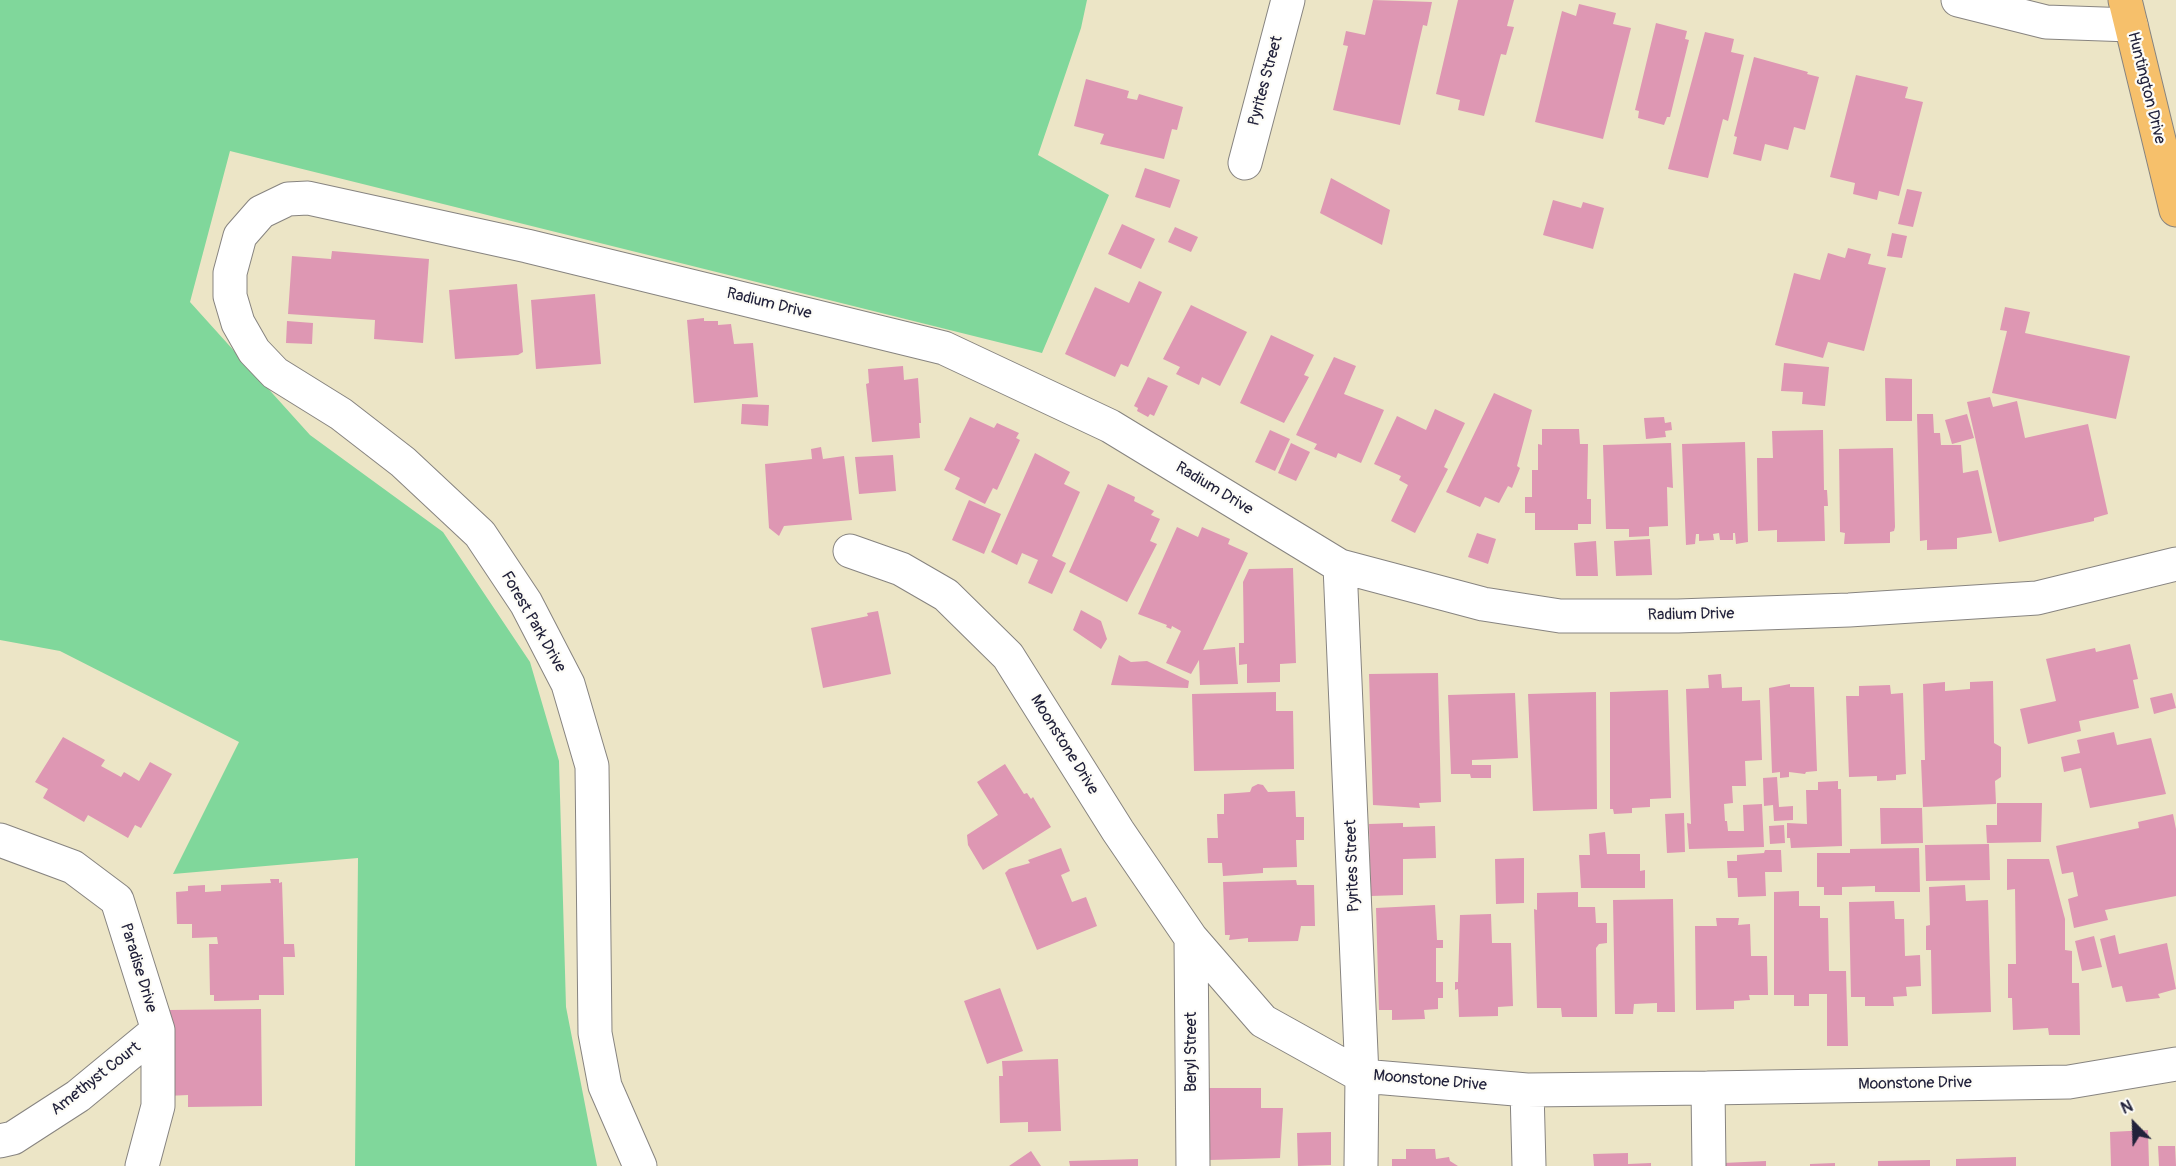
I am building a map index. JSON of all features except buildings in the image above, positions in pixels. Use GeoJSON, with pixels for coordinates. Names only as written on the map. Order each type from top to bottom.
{"type":"FeatureCollection","features":[{"type":"Feature","properties":{"kind":"main road","name":"Huntington Drive"},"geometry":{"type":"LineString","coordinates":[[2128,12],[2176,210]]}},
{"type":"Feature","properties":{"kind":"street","name":"Pyrites Street"},"geometry":{"type":"LineString","coordinates":[[1245,163],[1288,0]]}},
{"type":"Feature","properties":{"kind":"street"},"geometry":{"type":"LineString","coordinates":[[1958,0],[2062,25],[2128,12]]}},
{"type":"Feature","properties":{"kind":"street","name":"Radium Drive"},"geometry":{"type":"LineString","coordinates":[[274,204],[288,198],[319,201],[539,249],[944,348],[1110,426],[1340,566],[1483,604],[1549,614],[1678,616],[1849,610],[2037,598],[2176,564]]}},
{"type":"Feature","properties":{"kind":"street","name":"Forest Park Drive"},"geometry":{"type":"LineString","coordinates":[[274,204],[251,222],[240,236],[234,252],[230,296],[238,323],[254,351],[275,373],[341,414],[402,462],[480,534],[526,603],[568,684],[591,766],[595,1032],[605,1086],[640,1166]]}},
{"type":"Feature","properties":{"kind":"street","name":"Moonstone Drive"},"geometry":{"type":"LineString","coordinates":[[850,551],[902,569],[946,595],[1008,656],[1118,831],[1191,938],[1263,1021],[1362,1076],[1527,1090],[1708,1088],[2069,1082],[2176,1064]]}},
{"type":"Feature","properties":{"kind":"street","name":"Pyrites Street"},"geometry":{"type":"LineString","coordinates":[[1340,566],[1362,1076],[1361,1166]]}},
{"type":"Feature","properties":{"kind":"street","name":"Paradise Drive"},"geometry":{"type":"LineString","coordinates":[[0,840],[73,867],[117,900],[158,1030],[158,1106],[142,1166]]}},
{"type":"Feature","properties":{"kind":"street","name":"Beryl Street"},"geometry":{"type":"LineString","coordinates":[[1191,938],[1192,1166]]}},
{"type":"Feature","properties":{"kind":"street","name":"Amethyst Court"},"geometry":{"type":"LineString","coordinates":[[0,1141],[14,1138],[78,1096],[158,1030]]}},
{"type":"Feature","properties":{"kind":"street"},"geometry":{"type":"LineString","coordinates":[[1708,1088],[1709,1166]]}},
{"type":"Feature","properties":{"kind":"street"},"geometry":{"type":"LineString","coordinates":[[1527,1090],[1528,1166]]}},
{"type":"Feature","properties":{"kind":"green space"},"geometry":{"type":"Polygon","coordinates":[[[0,0],[1087,0],[1081,28],[1038,155],[1109,195],[1042,353],[230,151],[190,302],[310,435],[443,532],[530,662],[559,761],[566,1007],[597,1166],[355,1166],[358,858],[173,874],[239,742],[60,651],[0,640],[0,0]]]}}]}
